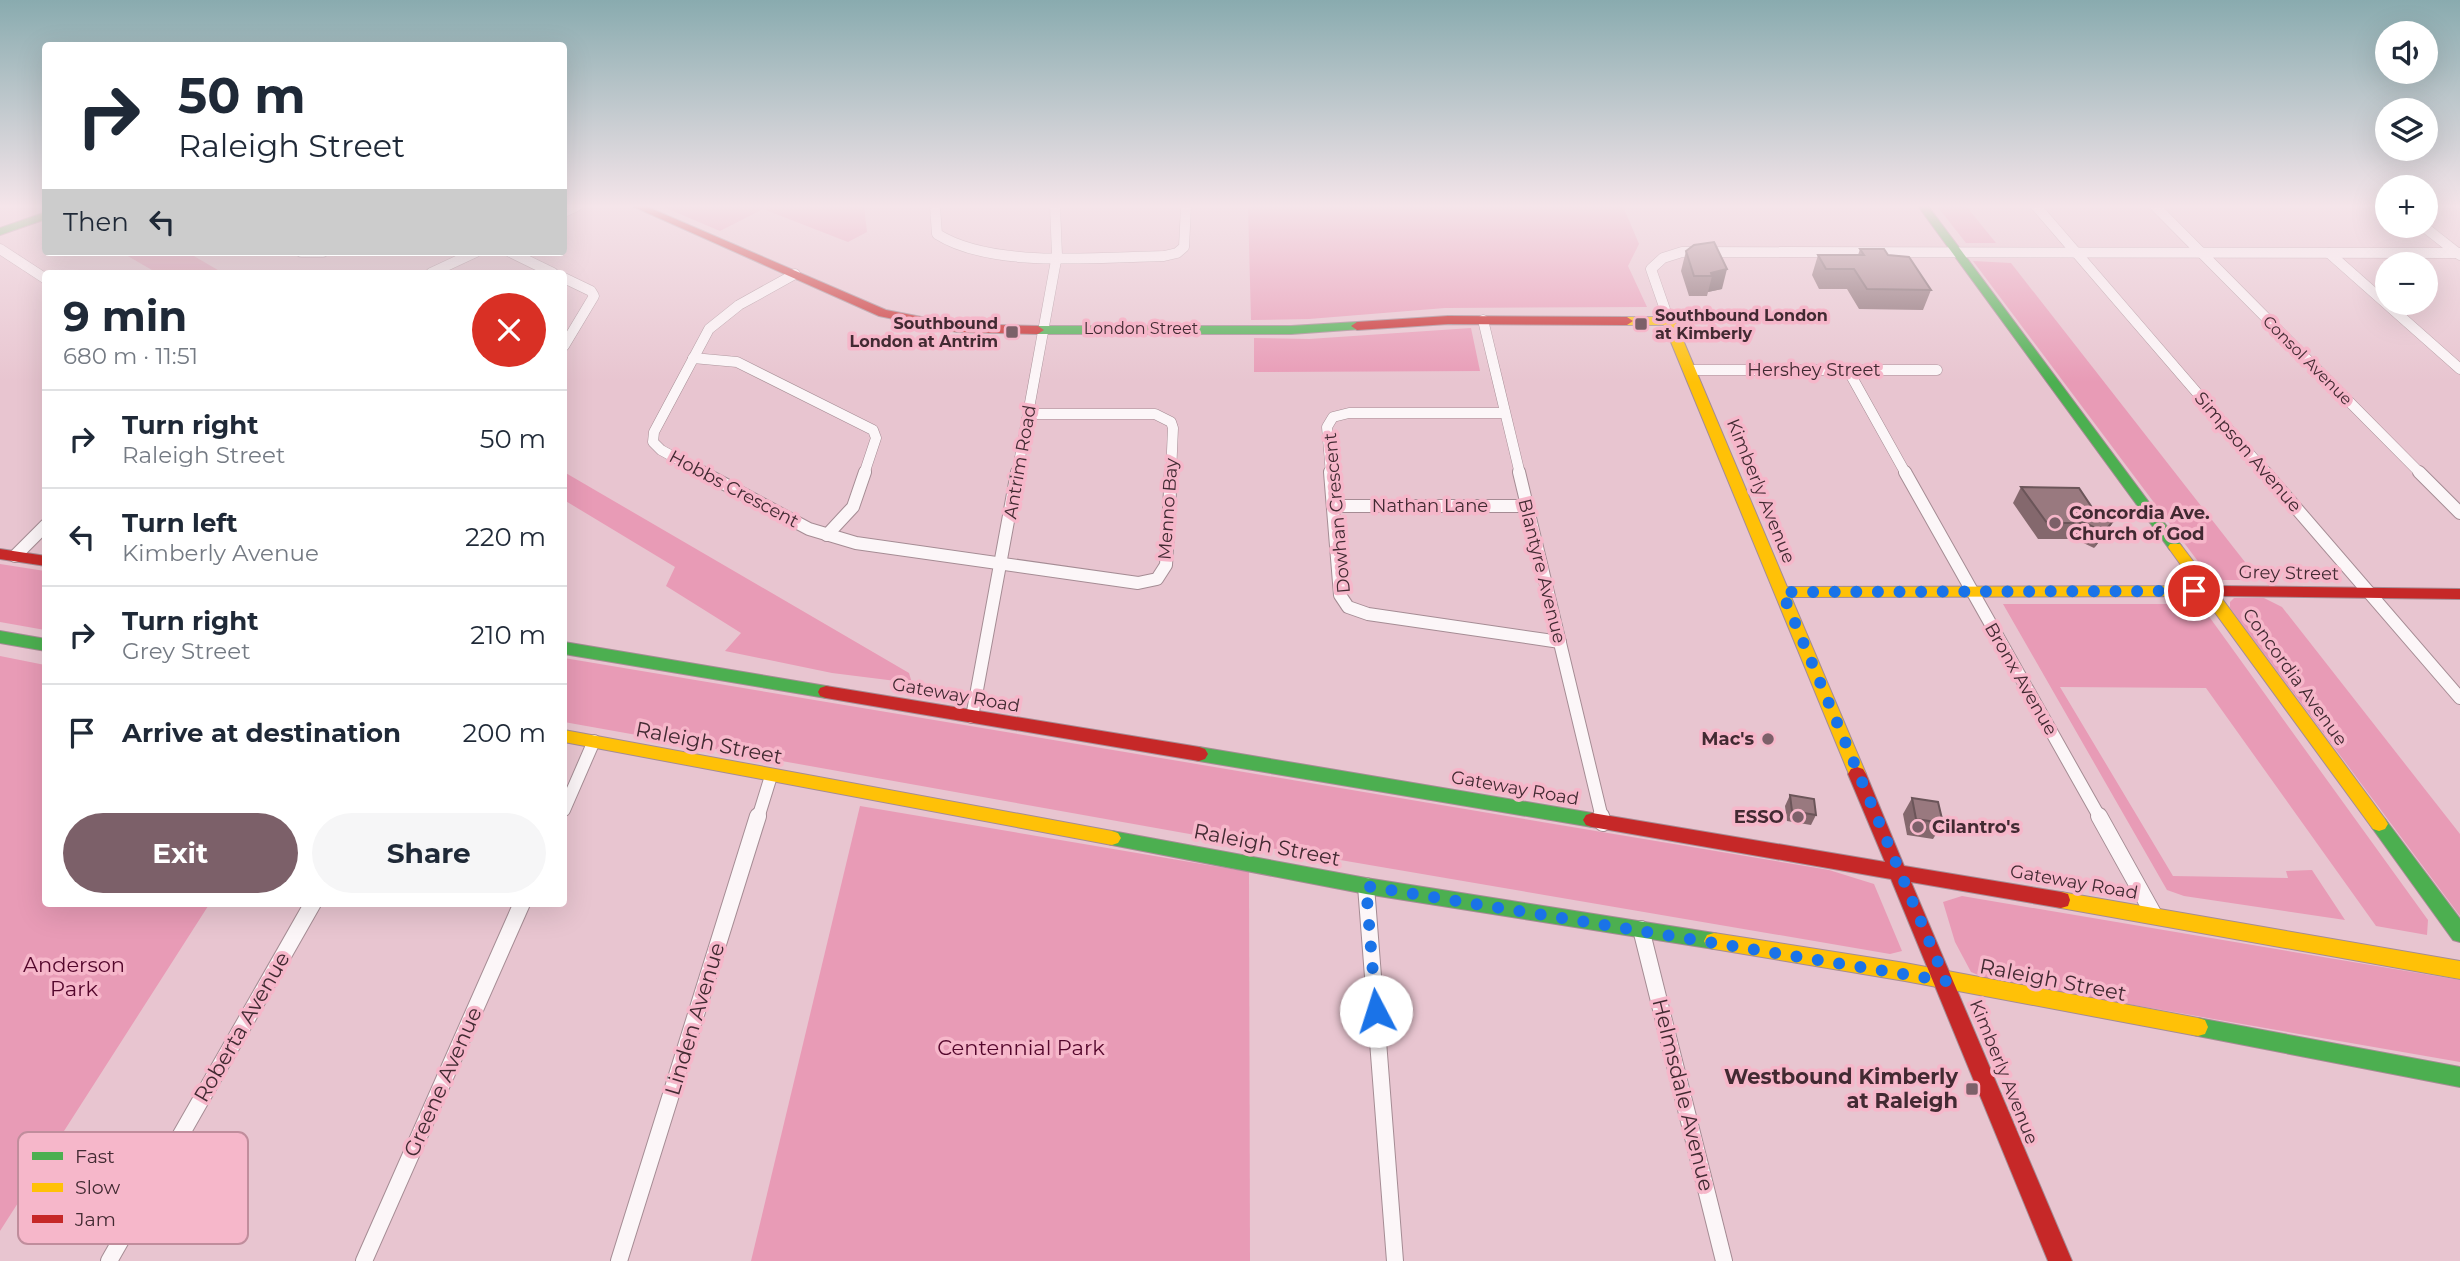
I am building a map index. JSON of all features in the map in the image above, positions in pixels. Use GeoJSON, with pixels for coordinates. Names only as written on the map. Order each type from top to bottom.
{"type":"FeatureCollection","features":[{"type":"Feature","properties":{"kind":"street"},"geometry":{"type":"LineString","coordinates":[[24,265],[42,276]]}},
{"type":"Feature","properties":{"kind":"street","name":"London Street"},"geometry":{"type":"LineString","coordinates":[[772,265],[868,308],[908,321],[964,329],[1291,330],[1483,320],[1669,321]]}},
{"type":"Feature","properties":{"kind":"street","name":"Antrim Road"},"geometry":{"type":"LineString","coordinates":[[972,717],[1055,265]]}},
{"type":"Feature","properties":{"kind":"street","name":"Kimberly Avenue"},"geometry":{"type":"LineString","coordinates":[[1654,265],[1651,274],[1669,321],[1946,981],[2060,1261]]}},
{"type":"Feature","properties":{"kind":"street","name":"Concordia Avenue"},"geometry":{"type":"LineString","coordinates":[[1968,265],[2460,934]]}},
{"type":"Feature","properties":{"kind":"street","name":"Simpson Avenue"},"geometry":{"type":"LineString","coordinates":[[2087,265],[2460,698]]}},
{"type":"Feature","properties":{"kind":"street","name":"Consol Avenue"},"geometry":{"type":"LineString","coordinates":[[2214,265],[2460,513]]}},
{"type":"Feature","properties":{"kind":"street"},"geometry":{"type":"LineString","coordinates":[[2342,265],[2460,369]]}},
{"type":"Feature","properties":{"kind":"street","name":"Hobbs Crescent"},"geometry":{"type":"LineString","coordinates":[[795,275],[722,316],[709,329],[654,432],[653,442],[675,459],[809,530],[856,543],[1002,563]]}},
{"type":"Feature","properties":{"kind":"street"},"geometry":{"type":"LineString","coordinates":[[567,279],[591,291],[594,296],[567,341]]}},
{"type":"Feature","properties":{"kind":"street","name":"Blantyre Avenue"},"geometry":{"type":"LineString","coordinates":[[1483,320],[1603,823]]}},
{"type":"Feature","properties":{"kind":"street"},"geometry":{"type":"LineString","coordinates":[[693,358],[737,362],[873,430],[876,438],[853,507],[827,535]]}},
{"type":"Feature","properties":{"kind":"street","name":"Hershey Street"},"geometry":{"type":"LineString","coordinates":[[1690,370],[1937,370]]}},
{"type":"Feature","properties":{"kind":"street","name":"Bronx Avenue"},"geometry":{"type":"LineString","coordinates":[[1847,370],[2154,915]]}},
{"type":"Feature","properties":{"kind":"street","name":"Dowhan Crescent"},"geometry":{"type":"LineString","coordinates":[[1504,413],[1349,413],[1334,417],[1327,427],[1340,595],[1348,607],[1368,614],[1560,642]]}},
{"type":"Feature","properties":{"kind":"street","name":"Menno Bay"},"geometry":{"type":"LineString","coordinates":[[1002,563],[1151,584],[1161,576],[1166,565],[1173,428],[1171,422],[1155,414],[1029,414]]}},
{"type":"Feature","properties":{"kind":"street","name":"Nathan Lane"},"geometry":{"type":"LineString","coordinates":[[1334,506],[1526,506]]}},
{"type":"Feature","properties":{"kind":"street"},"geometry":{"type":"LineString","coordinates":[[8,555],[42,528]]}},
{"type":"Feature","properties":{"kind":"street"},"geometry":{"type":"LineString","coordinates":[[8,555],[42,560]]}},
{"type":"Feature","properties":{"kind":"street","name":"Grey Street"},"geometry":{"type":"LineString","coordinates":[[1782,592],[2460,594]]}},
{"type":"Feature","properties":{"kind":"street"},"geometry":{"type":"LineString","coordinates":[[0,637],[42,644]]}},
{"type":"Feature","properties":{"kind":"street","name":"Gateway Road"},"geometry":{"type":"LineString","coordinates":[[567,649],[2154,915],[2460,970]]}},
{"type":"Feature","properties":{"kind":"street","name":"Raleigh Street"},"geometry":{"type":"LineString","coordinates":[[567,736],[1366,886],[1642,929],[1946,981],[2460,1077]]}},
{"type":"Feature","properties":{"kind":"street"},"geometry":{"type":"LineString","coordinates":[[567,803],[594,741]]}},
{"type":"Feature","properties":{"kind":"street","name":"Linden Avenue"},"geometry":{"type":"LineString","coordinates":[[619,1261],[771,776]]}},
{"type":"Feature","properties":{"kind":"street"},"geometry":{"type":"LineString","coordinates":[[1366,886],[1395,1261]]}},
{"type":"Feature","properties":{"kind":"street","name":"Roberta Avenue"},"geometry":{"type":"LineString","coordinates":[[183,1132],[311,907]]}},
{"type":"Feature","properties":{"kind":"street","name":"Greene Avenue"},"geometry":{"type":"LineString","coordinates":[[364,1261],[520,907]]}},
{"type":"Feature","properties":{"kind":"street","name":"Helmsdale Avenue"},"geometry":{"type":"LineString","coordinates":[[1642,929],[1724,1261]]}},
{"type":"Feature","properties":{"kind":"street","name":"Roberta Avenue"},"geometry":{"type":"LineString","coordinates":[[109,1261],[119,1244]]}},
{"type":"Feature","properties":{"kind":"green space"},"geometry":{"type":"Polygon","coordinates":[[[143,265],[209,265],[218,270],[152,270],[143,265]]]}},
{"type":"Feature","properties":{"kind":"green space"},"geometry":{"type":"Polygon","coordinates":[[[1250,265],[1629,265],[1647,307],[1445,308],[1309,319],[1251,320],[1250,265]]]}},
{"type":"Feature","properties":{"kind":"green space"},"geometry":{"type":"Polygon","coordinates":[[[1976,265],[2012,265],[2259,580],[2218,580],[2206,572],[1976,265]]]}},
{"type":"Feature","properties":{"kind":"green space"},"geometry":{"type":"Polygon","coordinates":[[[1471,328],[1480,371],[1254,372],[1254,338],[1309,339],[1471,328]]]}},
{"type":"Feature","properties":{"kind":"green space"},"geometry":{"type":"Polygon","coordinates":[[[567,474],[909,673],[912,683],[832,673],[725,651],[741,633],[666,586],[675,567],[567,502],[567,474]]]}},
{"type":"Feature","properties":{"kind":"green space"},"geometry":{"type":"Polygon","coordinates":[[[0,564],[42,571],[42,629],[0,622],[0,564]]]}},
{"type":"Feature","properties":{"kind":"green space"},"geometry":{"type":"Polygon","coordinates":[[[2234,598],[2264,598],[2282,607],[2460,834],[2460,916],[2230,608],[2230,602],[2234,598]]]}},
{"type":"Feature","properties":{"kind":"green space"},"geometry":{"type":"Polygon","coordinates":[[[2003,604],[2200,604],[2428,920],[2427,935],[2376,926],[2206,688],[2060,687],[2173,876],[2288,878],[2286,871],[2312,870],[2345,920],[2184,896],[2167,890],[2003,604]]]}},
{"type":"Feature","properties":{"kind":"green space","name":"Anderson Park"},"geometry":{"type":"Polygon","coordinates":[[[0,656],[42,664],[42,907],[207,907],[63,1132],[18,1132],[18,1203],[0,1231],[0,656]]]}},
{"type":"Feature","properties":{"kind":"green space"},"geometry":{"type":"Polygon","coordinates":[[[567,659],[1829,870],[1874,884],[1902,951],[1890,954],[1240,843],[567,723],[567,659]]]}},
{"type":"Feature","properties":{"kind":"green space","name":"Centennial Park"},"geometry":{"type":"Polygon","coordinates":[[[860,806],[1249,872],[1250,1261],[751,1261],[860,806]]]}},
{"type":"Feature","properties":{"kind":"green space"},"geometry":{"type":"Polygon","coordinates":[[[1962,896],[2460,980],[2460,1062],[1990,980],[1971,972],[1955,942],[1943,902],[1962,896]]]}},
{"type":"Feature","properties":{"kind":"building"},"geometry":{"type":"Polygon","coordinates":[[[1690,265],[1725,265],[1727,269],[1711,273],[1712,276],[1694,276],[1690,265]]]}},
{"type":"Feature","properties":{"kind":"building"},"geometry":{"type":"Polygon","coordinates":[[[1824,265],[1914,265],[1931,290],[1867,289],[1854,269],[1826,269],[1824,265]]]}},
{"type":"Feature","properties":{"kind":"building"},"geometry":{"type":"Polygon","coordinates":[[[2021,487],[2079,488],[2095,512],[2114,520],[2104,532],[2085,523],[2047,523],[2021,487]]]}},
{"type":"Feature","properties":{"kind":"building"},"geometry":{"type":"Polygon","coordinates":[[[1790,795],[1814,799],[1816,815],[1792,811],[1790,795]]]}},
{"type":"Feature","properties":{"kind":"building"},"geometry":{"type":"Polygon","coordinates":[[[1912,798],[1938,802],[1943,823],[1916,819],[1912,798]]]}},
{"type":"Feature","properties":{"kind":"traffic: fast"},"geometry":{"type":"LineString","coordinates":[[1966,265],[2175,547]]}},
{"type":"Feature","properties":{"kind":"traffic: fast"},"geometry":{"type":"LineString","coordinates":[[1038,330],[1291,330],[1357,326]]}},
{"type":"Feature","properties":{"kind":"traffic: fast"},"geometry":{"type":"LineString","coordinates":[[0,637],[42,644]]}},
{"type":"Feature","properties":{"kind":"traffic: fast"},"geometry":{"type":"LineString","coordinates":[[567,649],[826,692]]}},
{"type":"Feature","properties":{"kind":"traffic: fast"},"geometry":{"type":"LineString","coordinates":[[1199,754],[1592,820]]}},
{"type":"Feature","properties":{"kind":"traffic: fast"},"geometry":{"type":"LineString","coordinates":[[2379,824],[2460,934]]}},
{"type":"Feature","properties":{"kind":"traffic: fast"},"geometry":{"type":"LineString","coordinates":[[1112,838],[1366,886],[1714,941]]}},
{"type":"Feature","properties":{"kind":"traffic: fast"},"geometry":{"type":"LineString","coordinates":[[2198,1027],[2460,1077]]}},
{"type":"Feature","properties":{"kind":"traffic: slow"},"geometry":{"type":"LineString","coordinates":[[1627,321],[1669,321],[1857,774]]}},
{"type":"Feature","properties":{"kind":"traffic: slow"},"geometry":{"type":"LineString","coordinates":[[2175,547],[2379,824]]}},
{"type":"Feature","properties":{"kind":"traffic: slow"},"geometry":{"type":"LineString","coordinates":[[1782,592],[2220,591]]}},
{"type":"Feature","properties":{"kind":"traffic: slow"},"geometry":{"type":"LineString","coordinates":[[567,737],[1112,838]]}},
{"type":"Feature","properties":{"kind":"traffic: slow"},"geometry":{"type":"LineString","coordinates":[[2061,900],[2460,970]]}},
{"type":"Feature","properties":{"kind":"traffic: slow"},"geometry":{"type":"LineString","coordinates":[[1714,941],[1905,972],[2198,1027]]}},
{"type":"Feature","properties":{"kind":"traffic: jam"},"geometry":{"type":"LineString","coordinates":[[772,265],[883,313],[957,328],[1038,330]]}},
{"type":"Feature","properties":{"kind":"traffic: jam"},"geometry":{"type":"LineString","coordinates":[[1357,326],[1448,320],[1627,321]]}},
{"type":"Feature","properties":{"kind":"traffic: jam"},"geometry":{"type":"LineString","coordinates":[[0,554],[42,560]]}},
{"type":"Feature","properties":{"kind":"traffic: jam"},"geometry":{"type":"LineString","coordinates":[[2220,591],[2460,594]]}},
{"type":"Feature","properties":{"kind":"traffic: jam"},"geometry":{"type":"LineString","coordinates":[[826,692],[1199,754]]}},
{"type":"Feature","properties":{"kind":"traffic: jam"},"geometry":{"type":"LineString","coordinates":[[1857,774],[2060,1261]]}},
{"type":"Feature","properties":{"kind":"traffic: jam"},"geometry":{"type":"LineString","coordinates":[[1592,820],[2061,900]]}},
{"type":"Feature","properties":{"kind":"place","name":"Southbound London at Kimberly"},"geometry":{"type":"Point","coordinates":[1641,324]}},
{"type":"Feature","properties":{"kind":"place","name":"Southbound London at Antrim"},"geometry":{"type":"Point","coordinates":[1012,332]}},
{"type":"Feature","properties":{"kind":"place","name":"Concordia Ave. Church of God"},"geometry":{"type":"Point","coordinates":[2055,523]}},
{"type":"Feature","properties":{"kind":"place","name":"Mac's"},"geometry":{"type":"Point","coordinates":[1768,739]}},
{"type":"Feature","properties":{"kind":"place","name":"ESSO"},"geometry":{"type":"Point","coordinates":[1798,817]}},
{"type":"Feature","properties":{"kind":"place","name":"Cilantro's"},"geometry":{"type":"Point","coordinates":[1918,827]}},
{"type":"Feature","properties":{"kind":"place","name":"Westbound Kimberly at Raleigh"},"geometry":{"type":"Point","coordinates":[1972,1089]}},
{"type":"Feature","properties":{"kind":"route"},"geometry":{"type":"LineString","coordinates":[[1376,1011],[1366,886],[1905,972],[1946,981],[1782,592],[2194,591]]}}]}
